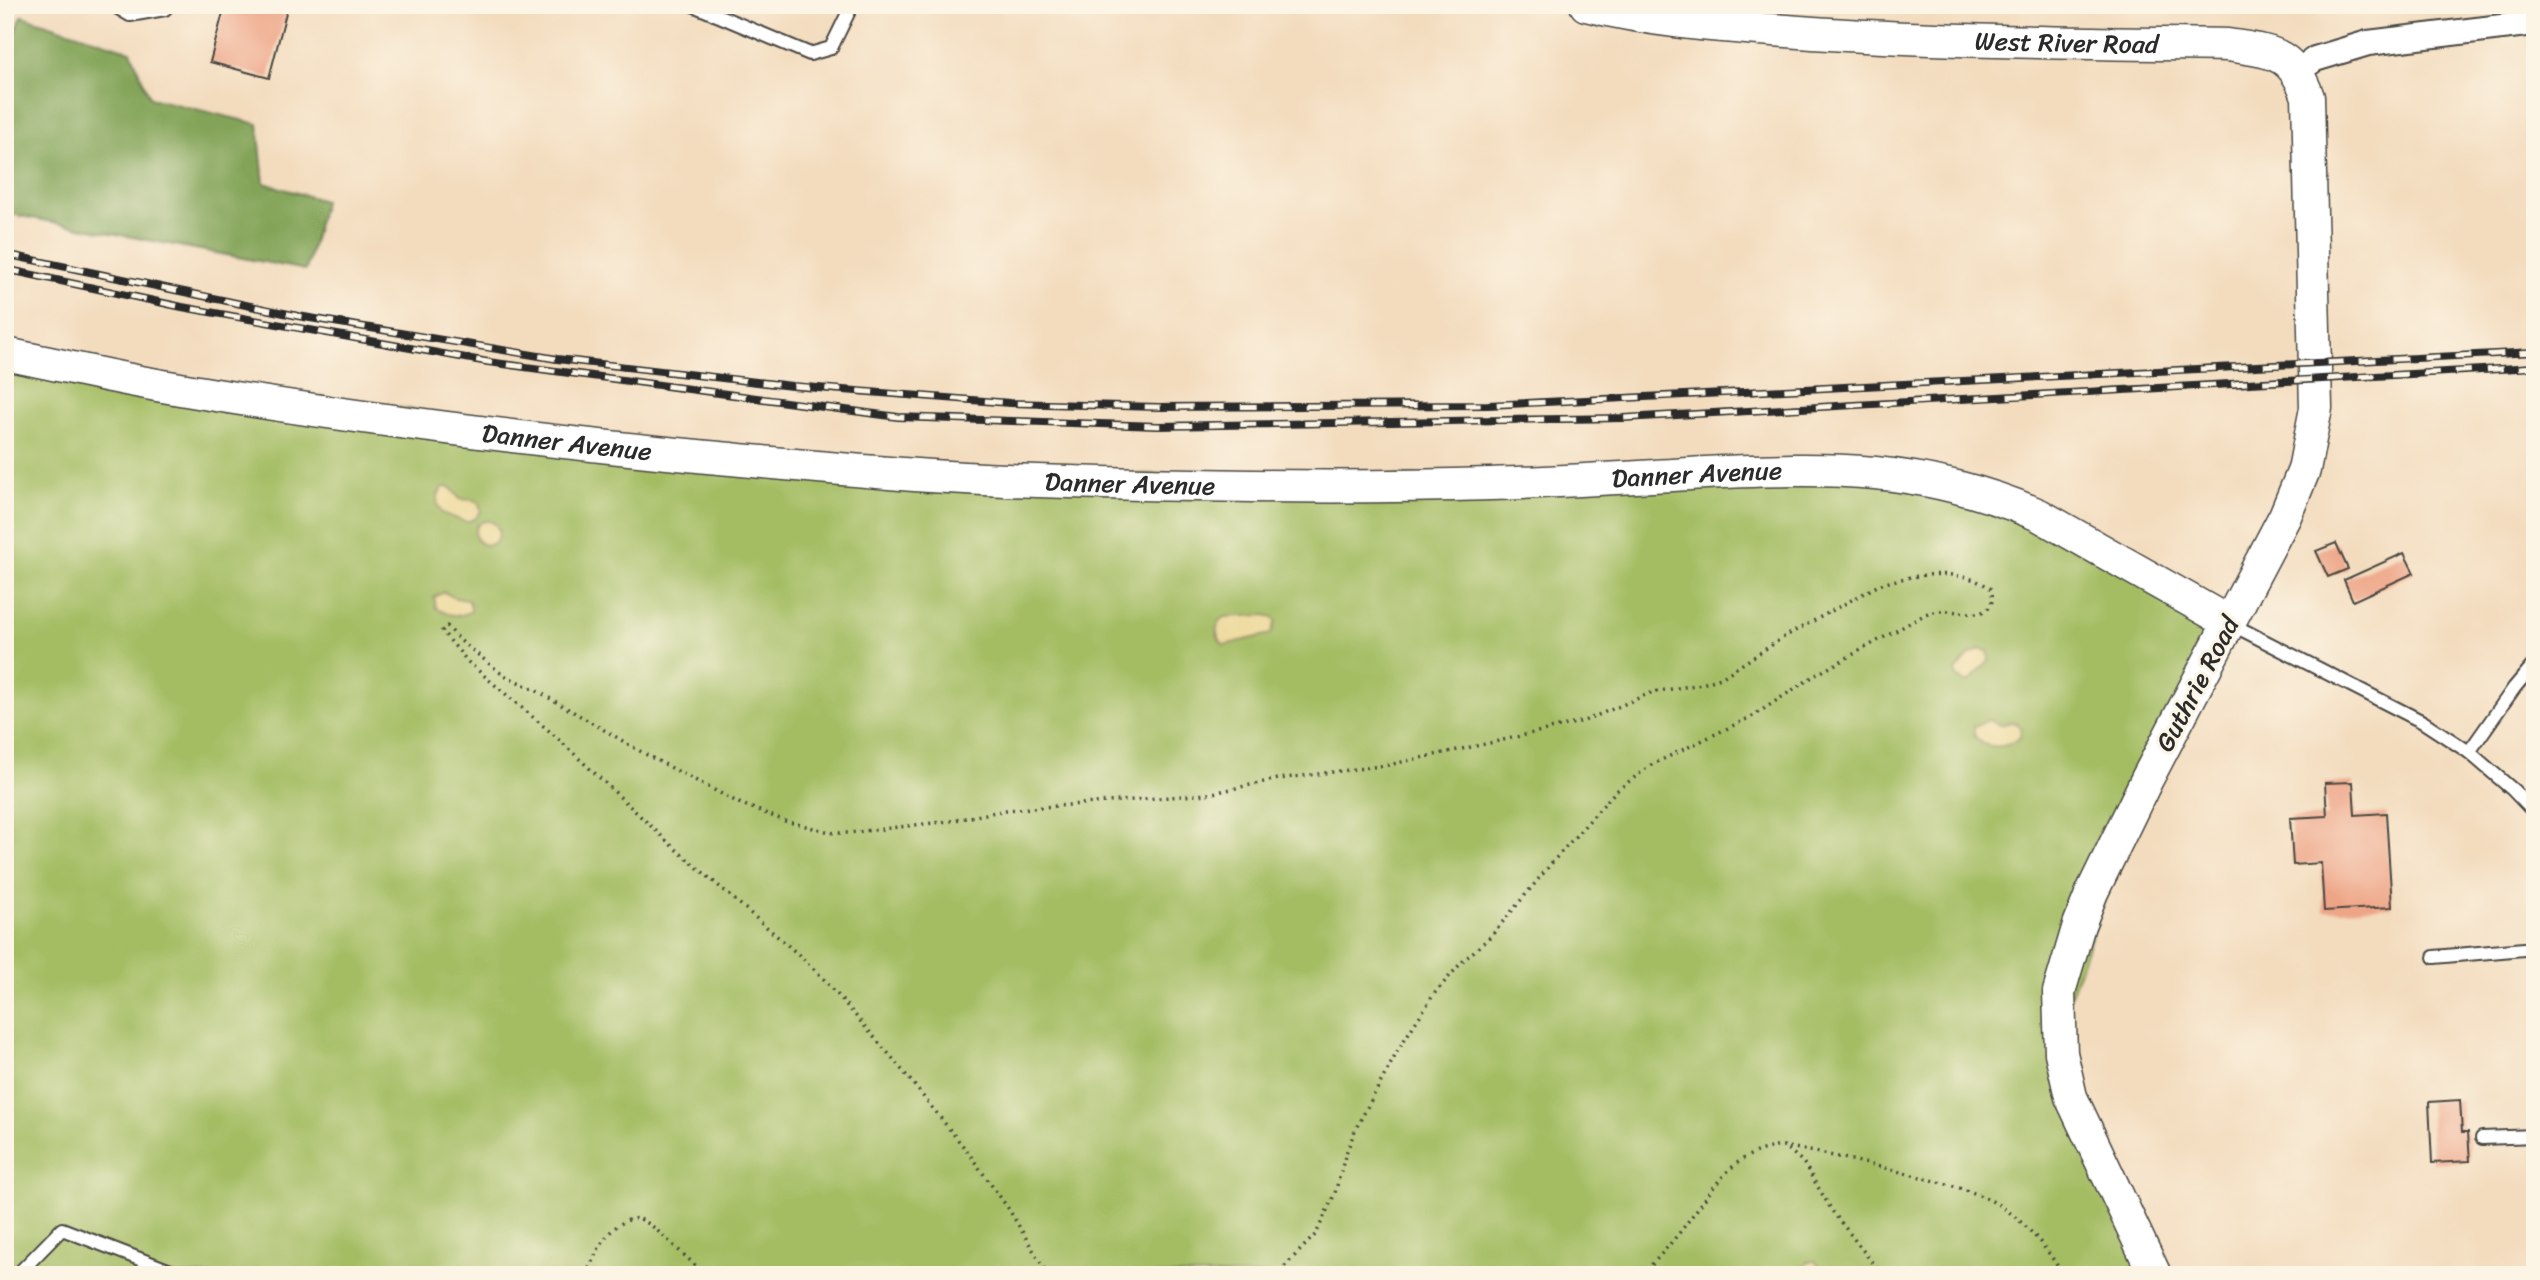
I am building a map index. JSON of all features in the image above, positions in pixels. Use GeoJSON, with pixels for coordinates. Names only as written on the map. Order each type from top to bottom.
{"type":"FeatureCollection","features":[{"type":"Feature","properties":{"kind":"street","name":"West River Road"},"geometry":{"type":"LineString","coordinates":[[1586,5],[1670,22],[1754,30],[1981,42],[2228,45],[2268,51],[2287,61],[2297,72]]}},
{"type":"Feature","properties":{"kind":"street"},"geometry":{"type":"LineString","coordinates":[[2297,72],[2315,59],[2368,43],[2535,23]]}},
{"type":"Feature","properties":{"kind":"street","name":"Guthrie Road"},"geometry":{"type":"LineString","coordinates":[[2155,1275],[2071,1097],[2061,1053],[2059,992],[2092,892],[2147,779],[2285,516],[2304,470],[2316,408],[2308,97],[2297,72]]}},
{"type":"Feature","properties":{"kind":"street","name":"Danner Avenue"},"geometry":{"type":"LineString","coordinates":[[5,354],[154,384],[307,409],[597,446],[882,473],[1034,481],[1301,487],[1489,484],[1794,469],[1873,472],[1931,480],[2006,501],[2039,515],[2230,623]]}},
{"type":"Feature","properties":{"kind":"lane"},"geometry":{"type":"LineString","coordinates":[[113,5],[130,15],[165,9],[168,5]]}},
{"type":"Feature","properties":{"kind":"lane"},"geometry":{"type":"LineString","coordinates":[[693,5],[810,54],[831,48],[852,5]]}},
{"type":"Feature","properties":{"kind":"lane"},"geometry":{"type":"LineString","coordinates":[[2230,623],[2423,722],[2469,752],[2535,813]]}},
{"type":"Feature","properties":{"kind":"lane"},"geometry":{"type":"LineString","coordinates":[[2469,752],[2535,663]]}},
{"type":"Feature","properties":{"kind":"lane"},"geometry":{"type":"LineString","coordinates":[[2434,957],[2535,948]]}},
{"type":"Feature","properties":{"kind":"lane"},"geometry":{"type":"LineString","coordinates":[[2482,1138],[2535,1136]]}},
{"type":"Feature","properties":{"kind":"lane"},"geometry":{"type":"LineString","coordinates":[[17,1275],[62,1229],[181,1275]]}},
{"type":"Feature","properties":{"kind":"path"},"geometry":{"type":"LineString","coordinates":[[1048,1275],[1008,1208],[967,1151],[894,1060],[821,977],[468,662],[442,631],[447,626],[467,647],[502,674],[541,692],[645,754],[751,810],[821,830],[848,833],[940,823],[1006,810],[1208,794],[1278,779],[1355,771],[1442,755],[1584,721],[1653,691],[1702,684],[1721,678],[1784,636],[1880,585],[1903,578],[1937,575],[1971,580],[1990,588],[1993,595],[1987,610],[1975,614],[1940,609],[1926,614],[1814,676],[1753,716],[1651,765],[1615,792],[1498,928],[1462,962],[1434,994],[1401,1045],[1356,1128],[1335,1193],[1316,1234],[1283,1268],[1280,1275]]}},
{"type":"Feature","properties":{"kind":"path"},"geometry":{"type":"LineString","coordinates":[[1642,1275],[1732,1166],[1751,1153],[1784,1146],[1842,1157],[1965,1189],[1987,1198],[2021,1222],[2054,1260],[2063,1275]]}},
{"type":"Feature","properties":{"kind":"path"},"geometry":{"type":"LineString","coordinates":[[1784,1146],[1804,1162],[1833,1212],[1882,1275]]}},
{"type":"Feature","properties":{"kind":"path"},"geometry":{"type":"LineString","coordinates":[[586,1275],[601,1243],[614,1228],[622,1222],[638,1218],[651,1225],[706,1275]]}},
{"type":"Feature","properties":{"kind":"green space"},"geometry":{"type":"Polygon","coordinates":[[[22,16],[131,51],[150,98],[258,124],[264,183],[324,201],[306,270],[5,213],[5,57],[22,16]]]}},
{"type":"Feature","properties":{"kind":"green space"},"geometry":{"type":"Polygon","coordinates":[[[5,354],[869,472],[1931,480],[2230,623],[2147,779],[2058,1031],[2155,1275],[5,1275],[5,354]]]}},
{"type":"Feature","properties":{"kind":"sand"},"geometry":{"type":"Polygon","coordinates":[[[444,487],[450,487],[460,499],[479,503],[481,511],[475,519],[465,522],[442,513],[437,500],[444,487]]]}},
{"type":"Feature","properties":{"kind":"sand"},"geometry":{"type":"Polygon","coordinates":[[[482,521],[492,521],[499,528],[499,538],[492,545],[482,545],[475,538],[475,528],[482,521]]]}},
{"type":"Feature","properties":{"kind":"sand"},"geometry":{"type":"Polygon","coordinates":[[[444,592],[455,598],[468,600],[471,611],[453,615],[436,608],[434,597],[444,592]]]}},
{"type":"Feature","properties":{"kind":"sand"},"geometry":{"type":"Polygon","coordinates":[[[1265,615],[1276,621],[1271,634],[1224,645],[1219,638],[1217,627],[1225,617],[1265,615]]]}},
{"type":"Feature","properties":{"kind":"sand"},"geometry":{"type":"Polygon","coordinates":[[[1980,649],[1988,651],[1989,661],[1969,682],[1962,681],[1956,676],[1956,671],[1969,655],[1980,649]]]}},
{"type":"Feature","properties":{"kind":"sand"},"geometry":{"type":"Polygon","coordinates":[[[1989,720],[2000,725],[2011,722],[2018,724],[2022,729],[2020,737],[2002,746],[1984,744],[1974,735],[1974,726],[1989,720]]]}},
{"type":"Feature","properties":{"kind":"sand"},"geometry":{"type":"Polygon","coordinates":[[[1815,1261],[1825,1275],[1805,1275],[1804,1266],[1807,1262],[1815,1261]]]}},
{"type":"Feature","properties":{"kind":"building"},"geometry":{"type":"Polygon","coordinates":[[[225,5],[288,5],[269,78],[210,62],[225,5]]]}},
{"type":"Feature","properties":{"kind":"building"},"geometry":{"type":"Polygon","coordinates":[[[2336,543],[2348,569],[2328,577],[2316,551],[2336,543]]]}},
{"type":"Feature","properties":{"kind":"building"},"geometry":{"type":"Polygon","coordinates":[[[2404,553],[2414,573],[2353,601],[2344,580],[2404,553]]]}},
{"type":"Feature","properties":{"kind":"building"},"geometry":{"type":"Polygon","coordinates":[[[2353,782],[2355,815],[2386,813],[2392,907],[2324,911],[2321,863],[2293,865],[2290,818],[2327,816],[2325,783],[2353,782]]]}},
{"type":"Feature","properties":{"kind":"building"},"geometry":{"type":"Polygon","coordinates":[[[2460,1100],[2462,1132],[2468,1132],[2470,1161],[2432,1163],[2429,1102],[2460,1100]]]}},
{"type":"Feature","properties":{"kind":"railway"},"geometry":{"type":"LineString","coordinates":[[5,254],[298,316],[557,359],[792,386],[1010,403],[1158,407],[1488,405],[2535,352]]}},
{"type":"Feature","properties":{"kind":"railway"},"geometry":{"type":"LineString","coordinates":[[5,269],[182,307],[488,362],[898,417],[1158,426],[1624,418],[2535,367]]}}]}
